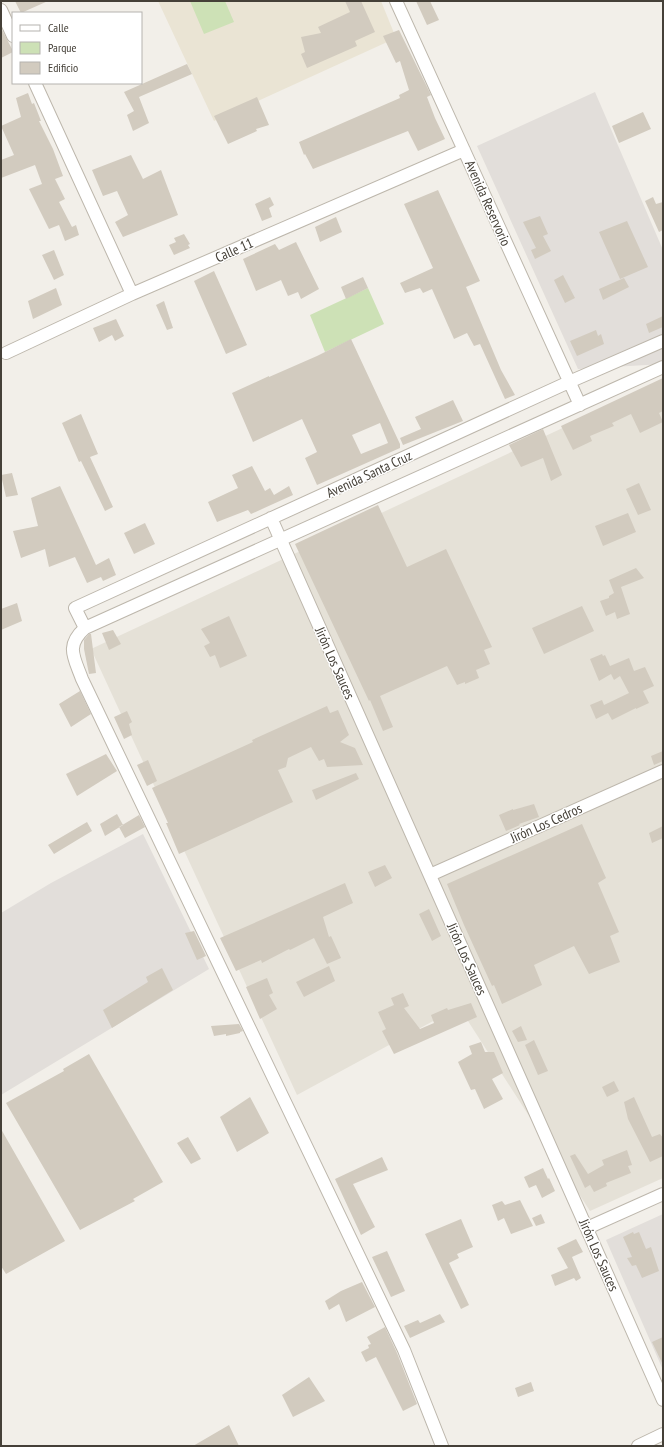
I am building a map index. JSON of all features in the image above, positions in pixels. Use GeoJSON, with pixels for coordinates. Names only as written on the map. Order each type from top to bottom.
{"type":"FeatureCollection","features":[{"type":"Feature","properties":{"kind":"street","name":"Avenida Reservorio"},"geometry":{"type":"LineString","coordinates":[[396,1],[580,405]]}},
{"type":"Feature","properties":{"kind":"street"},"geometry":{"type":"LineString","coordinates":[[1,10],[12,34]]}},
{"type":"Feature","properties":{"kind":"street"},"geometry":{"type":"LineString","coordinates":[[35,84],[132,294]]}},
{"type":"Feature","properties":{"kind":"street","name":"Calle 11"},"geometry":{"type":"LineString","coordinates":[[6,353],[132,294],[464,150]]}},
{"type":"Feature","properties":{"kind":"street","name":"Avenida Santa Cruz"},"geometry":{"type":"LineString","coordinates":[[663,341],[569,382],[75,608],[85,628],[663,367]]}},
{"type":"Feature","properties":{"kind":"street","name":"Jirón Los Sauces"},"geometry":{"type":"LineString","coordinates":[[271,518],[663,1400]]}},
{"type":"Feature","properties":{"kind":"street"},"geometry":{"type":"LineString","coordinates":[[85,628],[73,643],[72,652],[82,679],[404,1350],[442,1446]]}},
{"type":"Feature","properties":{"kind":"street","name":"Jirón Los Cedros"},"geometry":{"type":"LineString","coordinates":[[430,875],[663,771]]}},
{"type":"Feature","properties":{"kind":"street"},"geometry":{"type":"LineString","coordinates":[[587,1228],[663,1194]]}},
{"type":"Feature","properties":{"kind":"street"},"geometry":{"type":"LineString","coordinates":[[638,1446],[663,1434]]}},
{"type":"Feature","properties":{"kind":"shaded area"},"geometry":{"type":"Polygon","coordinates":[[[158,1],[381,1],[396,38],[214,121],[158,1]]]}},
{"type":"Feature","properties":{"kind":"shaded area"},"geometry":{"type":"Polygon","coordinates":[[[595,92],[663,250],[663,364],[578,369],[477,146],[595,92]]]}},
{"type":"Feature","properties":{"kind":"shaded area"},"geometry":{"type":"Polygon","coordinates":[[[663,381],[663,1178],[590,1211],[459,1007],[297,1095],[91,649],[663,381]]]}},
{"type":"Feature","properties":{"kind":"shaded area"},"geometry":{"type":"Polygon","coordinates":[[[143,834],[209,969],[1,1095],[1,913],[51,883],[143,834]]]}},
{"type":"Feature","properties":{"kind":"shaded area"},"geometry":{"type":"Polygon","coordinates":[[[663,1214],[663,1370],[606,1240],[663,1214]]]}},
{"type":"Feature","properties":{"kind":"green space"},"geometry":{"type":"Polygon","coordinates":[[[190,1],[225,1],[234,22],[204,34],[190,1]]]}},
{"type":"Feature","properties":{"kind":"green space"},"geometry":{"type":"Polygon","coordinates":[[[368,288],[384,324],[325,352],[310,315],[368,288]]]}},
{"type":"Feature","properties":{"kind":"building"},"geometry":{"type":"Polygon","coordinates":[[[15,1],[48,1],[23,12],[20,12],[15,1]]]}},
{"type":"Feature","properties":{"kind":"building"},"geometry":{"type":"Polygon","coordinates":[[[345,1],[361,1],[375,32],[355,41],[357,46],[307,68],[301,54],[305,52],[301,37],[321,33],[318,27],[350,12],[345,1]]]}},
{"type":"Feature","properties":{"kind":"building"},"geometry":{"type":"Polygon","coordinates":[[[416,1],[430,1],[439,20],[427,25],[416,1]]]}},
{"type":"Feature","properties":{"kind":"building"},"geometry":{"type":"Polygon","coordinates":[[[1,28],[12,49],[12,52],[1,58],[1,28]]]}},
{"type":"Feature","properties":{"kind":"building"},"geometry":{"type":"Polygon","coordinates":[[[399,30],[431,95],[427,97],[445,139],[418,151],[408,131],[313,169],[305,154],[304,155],[299,142],[400,98],[399,95],[409,90],[400,61],[396,63],[383,36],[399,30]]]}},
{"type":"Feature","properties":{"kind":"building"},"geometry":{"type":"Polygon","coordinates":[[[187,64],[192,74],[139,97],[149,123],[133,131],[127,115],[134,111],[124,92],[187,64]]]}},
{"type":"Feature","properties":{"kind":"building"},"geometry":{"type":"Polygon","coordinates":[[[28,93],[32,104],[34,103],[41,121],[39,121],[53,149],[63,176],[55,179],[65,199],[59,202],[72,227],[76,225],[79,235],[65,241],[59,225],[49,229],[29,189],[42,184],[35,165],[1,178],[1,160],[14,155],[1,126],[21,117],[16,98],[28,93]]]}},
{"type":"Feature","properties":{"kind":"building"},"geometry":{"type":"Polygon","coordinates":[[[257,97],[269,125],[256,129],[257,131],[228,144],[214,116],[257,97]]]}},
{"type":"Feature","properties":{"kind":"building"},"geometry":{"type":"Polygon","coordinates":[[[643,112],[651,129],[619,143],[612,126],[643,112]]]}},
{"type":"Feature","properties":{"kind":"building"},"geometry":{"type":"Polygon","coordinates":[[[131,155],[143,179],[161,170],[178,215],[123,237],[115,222],[128,215],[117,191],[103,196],[92,170],[131,155]]]}},
{"type":"Feature","properties":{"kind":"building"},"geometry":{"type":"Polygon","coordinates":[[[438,190],[480,281],[466,287],[501,370],[515,395],[505,399],[480,344],[474,346],[467,333],[454,339],[432,289],[423,293],[420,288],[405,293],[400,283],[433,268],[404,204],[438,190]]]}},
{"type":"Feature","properties":{"kind":"building"},"geometry":{"type":"Polygon","coordinates":[[[270,197],[274,205],[269,208],[272,217],[262,221],[255,204],[270,197]]]}},
{"type":"Feature","properties":{"kind":"building"},"geometry":{"type":"Polygon","coordinates":[[[653,197],[656,204],[663,202],[663,230],[659,232],[645,201],[653,197]]]}},
{"type":"Feature","properties":{"kind":"building"},"geometry":{"type":"Polygon","coordinates":[[[540,216],[548,234],[543,236],[551,251],[535,259],[531,250],[536,248],[523,222],[540,216]]]}},
{"type":"Feature","properties":{"kind":"building"},"geometry":{"type":"Polygon","coordinates":[[[336,217],[342,232],[320,242],[315,227],[336,217]]]}},
{"type":"Feature","properties":{"kind":"building"},"geometry":{"type":"Polygon","coordinates":[[[627,221],[648,267],[620,279],[599,232],[627,221]]]}},
{"type":"Feature","properties":{"kind":"building"},"geometry":{"type":"Polygon","coordinates":[[[184,234],[190,244],[188,245],[190,248],[174,255],[169,245],[176,242],[174,238],[184,234]]]}},
{"type":"Feature","properties":{"kind":"building"},"geometry":{"type":"Polygon","coordinates":[[[296,242],[319,289],[301,299],[298,292],[288,296],[281,280],[256,291],[243,259],[275,244],[279,250],[296,242]]]}},
{"type":"Feature","properties":{"kind":"building"},"geometry":{"type":"Polygon","coordinates":[[[54,250],[64,275],[54,280],[42,255],[54,250]]]}},
{"type":"Feature","properties":{"kind":"building"},"geometry":{"type":"Polygon","coordinates":[[[214,271],[247,345],[226,354],[194,281],[214,271]]]}},
{"type":"Feature","properties":{"kind":"building"},"geometry":{"type":"Polygon","coordinates":[[[563,275],[575,298],[565,303],[554,280],[563,275]]]}},
{"type":"Feature","properties":{"kind":"building"},"geometry":{"type":"Polygon","coordinates":[[[363,277],[368,288],[346,299],[341,287],[363,277]]]}},
{"type":"Feature","properties":{"kind":"building"},"geometry":{"type":"Polygon","coordinates":[[[624,278],[629,287],[603,300],[599,289],[624,278]]]}},
{"type":"Feature","properties":{"kind":"building"},"geometry":{"type":"Polygon","coordinates":[[[56,288],[62,305],[33,319],[28,301],[56,288]]]}},
{"type":"Feature","properties":{"kind":"building"},"geometry":{"type":"Polygon","coordinates":[[[164,301],[173,328],[167,330],[156,305],[164,301]]]}},
{"type":"Feature","properties":{"kind":"building"},"geometry":{"type":"Polygon","coordinates":[[[663,316],[663,327],[649,333],[646,324],[663,316]]]}},
{"type":"Feature","properties":{"kind":"building"},"geometry":{"type":"Polygon","coordinates":[[[116,319],[124,336],[115,341],[112,335],[99,342],[93,328],[116,319]]]}},
{"type":"Feature","properties":{"kind":"building"},"geometry":{"type":"Polygon","coordinates":[[[596,330],[598,336],[601,334],[604,344],[577,356],[570,341],[596,330]]]}},
{"type":"Feature","properties":{"kind":"building"},"geometry":{"type":"Polygon","coordinates":[[[351,339],[400,444],[400,448],[317,485],[305,458],[317,452],[302,419],[253,442],[232,393],[317,356],[351,339]],[[380,423],[352,435],[361,454],[388,443],[380,423]]]}},
{"type":"Feature","properties":{"kind":"building"},"geometry":{"type":"Polygon","coordinates":[[[663,378],[663,411],[659,413],[663,422],[640,433],[631,414],[612,423],[614,426],[590,436],[592,441],[573,450],[561,426],[663,378]]]}},
{"type":"Feature","properties":{"kind":"building"},"geometry":{"type":"Polygon","coordinates":[[[453,400],[463,421],[403,445],[400,438],[421,429],[415,417],[453,400]]]}},
{"type":"Feature","properties":{"kind":"building"},"geometry":{"type":"Polygon","coordinates":[[[81,414],[98,454],[90,457],[113,507],[105,511],[81,461],[79,462],[62,423],[81,414]]]}},
{"type":"Feature","properties":{"kind":"building"},"geometry":{"type":"Polygon","coordinates":[[[543,429],[562,475],[551,481],[543,458],[521,467],[509,445],[543,429]]]}},
{"type":"Feature","properties":{"kind":"building"},"geometry":{"type":"Polygon","coordinates":[[[252,466],[265,491],[270,488],[274,495],[289,486],[293,495],[251,514],[248,510],[217,522],[208,502],[238,488],[232,475],[252,466]]]}},
{"type":"Feature","properties":{"kind":"building"},"geometry":{"type":"Polygon","coordinates":[[[12,473],[18,495],[6,497],[1,475],[12,473]]]}},
{"type":"Feature","properties":{"kind":"building"},"geometry":{"type":"Polygon","coordinates":[[[639,483],[651,510],[638,515],[626,489],[639,483]]]}},
{"type":"Feature","properties":{"kind":"building"},"geometry":{"type":"Polygon","coordinates":[[[60,486],[96,565],[109,558],[116,575],[103,581],[101,577],[87,583],[75,557],[49,567],[45,549],[21,558],[13,531],[38,526],[31,498],[60,486]]]}},
{"type":"Feature","properties":{"kind":"building"},"geometry":{"type":"Polygon","coordinates":[[[378,505],[407,567],[446,549],[492,647],[484,650],[490,664],[476,670],[479,678],[465,684],[465,682],[457,685],[447,666],[380,696],[393,727],[383,731],[370,700],[369,701],[295,544],[378,505]]]}},
{"type":"Feature","properties":{"kind":"building"},"geometry":{"type":"Polygon","coordinates":[[[628,513],[636,532],[603,546],[595,526],[628,513]]]}},
{"type":"Feature","properties":{"kind":"building"},"geometry":{"type":"Polygon","coordinates":[[[145,523],[155,544],[134,554],[124,533],[145,523]]]}},
{"type":"Feature","properties":{"kind":"building"},"geometry":{"type":"Polygon","coordinates":[[[636,568],[644,578],[621,587],[630,614],[617,619],[615,612],[606,616],[600,601],[609,598],[609,596],[614,593],[609,580],[636,568]]]}},
{"type":"Feature","properties":{"kind":"building"},"geometry":{"type":"Polygon","coordinates":[[[17,603],[22,621],[1,630],[1,609],[17,603]]]}},
{"type":"Feature","properties":{"kind":"building"},"geometry":{"type":"Polygon","coordinates":[[[582,606],[594,631],[544,654],[532,628],[582,606]]]}},
{"type":"Feature","properties":{"kind":"building"},"geometry":{"type":"Polygon","coordinates":[[[229,616],[247,656],[220,668],[215,655],[210,657],[204,646],[210,643],[201,629],[229,616]]]}},
{"type":"Feature","properties":{"kind":"building"},"geometry":{"type":"Polygon","coordinates":[[[113,630],[121,644],[109,650],[102,633],[113,630]]]}},
{"type":"Feature","properties":{"kind":"building"},"geometry":{"type":"Polygon","coordinates":[[[89,634],[91,634],[96,673],[89,674],[84,649],[84,640],[89,634]]]}},
{"type":"Feature","properties":{"kind":"building"},"geometry":{"type":"Polygon","coordinates":[[[602,654],[603,656],[605,655],[610,666],[629,658],[634,671],[645,667],[654,686],[643,691],[649,703],[612,720],[608,713],[596,719],[590,705],[602,700],[604,705],[629,693],[620,676],[614,680],[611,674],[599,681],[590,659],[602,654]]]}},
{"type":"Feature","properties":{"kind":"building"},"geometry":{"type":"Polygon","coordinates":[[[80,691],[91,714],[71,727],[59,704],[80,691]]]}},
{"type":"Feature","properties":{"kind":"building"},"geometry":{"type":"Polygon","coordinates":[[[327,706],[330,713],[338,710],[349,735],[340,742],[355,748],[363,765],[327,767],[324,759],[319,761],[311,747],[288,758],[286,767],[278,770],[293,802],[179,854],[166,823],[168,823],[152,788],[253,742],[252,740],[327,706]]]}},
{"type":"Feature","properties":{"kind":"building"},"geometry":{"type":"Polygon","coordinates":[[[127,711],[132,722],[129,724],[132,735],[124,739],[114,717],[127,711]]]}},
{"type":"Feature","properties":{"kind":"building"},"geometry":{"type":"Polygon","coordinates":[[[663,751],[663,761],[654,765],[651,756],[663,751]]]}},
{"type":"Feature","properties":{"kind":"building"},"geometry":{"type":"Polygon","coordinates":[[[106,754],[117,771],[77,796],[66,774],[106,754]]]}},
{"type":"Feature","properties":{"kind":"building"},"geometry":{"type":"Polygon","coordinates":[[[148,760],[157,781],[147,786],[137,765],[148,760]]]}},
{"type":"Feature","properties":{"kind":"building"},"geometry":{"type":"Polygon","coordinates":[[[356,773],[359,779],[316,800],[312,790],[356,773]]]}},
{"type":"Feature","properties":{"kind":"building"},"geometry":{"type":"Polygon","coordinates":[[[534,804],[539,817],[519,824],[520,825],[506,831],[499,815],[513,809],[534,804]]]}},
{"type":"Feature","properties":{"kind":"building"},"geometry":{"type":"Polygon","coordinates":[[[117,814],[123,825],[105,836],[100,824],[117,814]]]}},
{"type":"Feature","properties":{"kind":"building"},"geometry":{"type":"Polygon","coordinates":[[[139,815],[145,827],[125,838],[119,827],[139,815]]]}},
{"type":"Feature","properties":{"kind":"building"},"geometry":{"type":"Polygon","coordinates":[[[87,822],[92,831],[54,854],[48,845],[87,822]]]}},
{"type":"Feature","properties":{"kind":"building"},"geometry":{"type":"Polygon","coordinates":[[[582,824],[606,878],[598,883],[619,932],[610,936],[620,962],[589,974],[574,946],[534,965],[542,985],[502,1004],[494,985],[492,986],[464,925],[447,884],[582,824]]]}},
{"type":"Feature","properties":{"kind":"building"},"geometry":{"type":"Polygon","coordinates":[[[663,826],[663,838],[652,843],[649,833],[663,826]]]}},
{"type":"Feature","properties":{"kind":"building"},"geometry":{"type":"Polygon","coordinates":[[[385,865],[392,878],[375,887],[368,872],[385,865]]]}},
{"type":"Feature","properties":{"kind":"building"},"geometry":{"type":"Polygon","coordinates":[[[345,883],[353,903],[323,917],[329,937],[331,936],[341,958],[327,964],[314,938],[262,963],[261,960],[236,971],[220,938],[345,883]]]}},
{"type":"Feature","properties":{"kind":"building"},"geometry":{"type":"Polygon","coordinates":[[[429,909],[441,936],[432,941],[419,914],[429,909]]]}},
{"type":"Feature","properties":{"kind":"building"},"geometry":{"type":"Polygon","coordinates":[[[194,931],[206,956],[197,960],[185,933],[194,931]]]}},
{"type":"Feature","properties":{"kind":"building"},"geometry":{"type":"Polygon","coordinates":[[[329,966],[335,981],[304,997],[296,982],[329,966]]]}},
{"type":"Feature","properties":{"kind":"building"},"geometry":{"type":"Polygon","coordinates":[[[162,968],[173,990],[112,1028],[103,1010],[148,982],[146,977],[162,968]]]}},
{"type":"Feature","properties":{"kind":"building"},"geometry":{"type":"Polygon","coordinates":[[[267,978],[273,993],[269,995],[277,1009],[260,1019],[246,987],[267,978]]]}},
{"type":"Feature","properties":{"kind":"building"},"geometry":{"type":"Polygon","coordinates":[[[403,993],[409,1006],[404,1008],[420,1029],[434,1023],[431,1015],[447,1008],[448,1010],[471,1003],[477,1017],[394,1054],[382,1031],[386,1029],[378,1012],[394,1005],[391,998],[403,993]]]}},
{"type":"Feature","properties":{"kind":"building"},"geometry":{"type":"Polygon","coordinates":[[[239,1024],[243,1031],[226,1036],[226,1034],[214,1036],[211,1026],[239,1024]]]}},
{"type":"Feature","properties":{"kind":"building"},"geometry":{"type":"Polygon","coordinates":[[[521,1026],[527,1040],[518,1042],[512,1031],[521,1026]]]}},
{"type":"Feature","properties":{"kind":"building"},"geometry":{"type":"Polygon","coordinates":[[[534,1040],[548,1071],[538,1075],[525,1045],[534,1040]]]}},
{"type":"Feature","properties":{"kind":"building"},"geometry":{"type":"Polygon","coordinates":[[[481,1042],[485,1052],[494,1052],[503,1073],[492,1079],[503,1099],[484,1109],[475,1089],[471,1090],[458,1062],[472,1054],[469,1046],[481,1042]]]}},
{"type":"Feature","properties":{"kind":"building"},"geometry":{"type":"Polygon","coordinates":[[[89,1054],[163,1182],[133,1199],[135,1201],[80,1230],[6,1103],[64,1071],[63,1069],[89,1054]]]}},
{"type":"Feature","properties":{"kind":"building"},"geometry":{"type":"Polygon","coordinates":[[[614,1081],[619,1091],[607,1097],[602,1087],[614,1081]]]}},
{"type":"Feature","properties":{"kind":"building"},"geometry":{"type":"Polygon","coordinates":[[[250,1097],[269,1133],[237,1152],[220,1117],[250,1097]]]}},
{"type":"Feature","properties":{"kind":"building"},"geometry":{"type":"Polygon","coordinates":[[[634,1097],[652,1137],[660,1134],[663,1138],[663,1156],[650,1162],[628,1119],[624,1102],[634,1097]]]}},
{"type":"Feature","properties":{"kind":"building"},"geometry":{"type":"Polygon","coordinates":[[[1,1129],[65,1241],[6,1274],[1,1266],[1,1129]]]}},
{"type":"Feature","properties":{"kind":"building"},"geometry":{"type":"Polygon","coordinates":[[[188,1137],[201,1159],[191,1164],[177,1143],[188,1137]]]}},
{"type":"Feature","properties":{"kind":"building"},"geometry":{"type":"Polygon","coordinates":[[[627,1150],[632,1165],[628,1166],[631,1173],[606,1183],[607,1186],[594,1192],[590,1185],[585,1188],[570,1156],[575,1154],[588,1174],[604,1165],[602,1160],[627,1150]]]}},
{"type":"Feature","properties":{"kind":"building"},"geometry":{"type":"Polygon","coordinates":[[[382,1157],[388,1170],[353,1184],[375,1227],[361,1235],[335,1179],[382,1157]]]}},
{"type":"Feature","properties":{"kind":"building"},"geometry":{"type":"Polygon","coordinates":[[[543,1168],[555,1191],[542,1198],[536,1185],[529,1188],[524,1177],[543,1168]]]}},
{"type":"Feature","properties":{"kind":"building"},"geometry":{"type":"Polygon","coordinates":[[[520,1200],[533,1226],[511,1234],[504,1218],[498,1221],[492,1205],[502,1201],[505,1205],[520,1200]]]}},
{"type":"Feature","properties":{"kind":"building"},"geometry":{"type":"Polygon","coordinates":[[[541,1214],[545,1223],[536,1226],[532,1218],[541,1214]]]}},
{"type":"Feature","properties":{"kind":"building"},"geometry":{"type":"Polygon","coordinates":[[[461,1219],[473,1247],[457,1254],[459,1258],[449,1263],[469,1305],[461,1309],[425,1234],[461,1219]]]}},
{"type":"Feature","properties":{"kind":"building"},"geometry":{"type":"Polygon","coordinates":[[[633,1232],[634,1234],[639,1232],[646,1249],[651,1247],[659,1271],[642,1278],[636,1265],[632,1266],[627,1258],[632,1257],[623,1237],[633,1232]]]}},
{"type":"Feature","properties":{"kind":"building"},"geometry":{"type":"Polygon","coordinates":[[[576,1239],[583,1252],[572,1257],[581,1278],[576,1281],[574,1278],[555,1286],[551,1275],[568,1268],[557,1248],[576,1239]]]}},
{"type":"Feature","properties":{"kind":"building"},"geometry":{"type":"Polygon","coordinates":[[[387,1251],[405,1291],[391,1297],[372,1257],[387,1251]]]}},
{"type":"Feature","properties":{"kind":"building"},"geometry":{"type":"Polygon","coordinates":[[[362,1282],[375,1307],[346,1322],[339,1304],[329,1310],[325,1301],[341,1291],[362,1282]]]}},
{"type":"Feature","properties":{"kind":"building"},"geometry":{"type":"Polygon","coordinates":[[[440,1314],[445,1322],[410,1338],[404,1326],[418,1320],[420,1323],[440,1314]]]}},
{"type":"Feature","properties":{"kind":"building"},"geometry":{"type":"Polygon","coordinates":[[[385,1327],[417,1404],[403,1411],[376,1357],[366,1362],[361,1352],[369,1348],[368,1345],[371,1344],[367,1337],[385,1327]]]}},
{"type":"Feature","properties":{"kind":"building"},"geometry":{"type":"Polygon","coordinates":[[[663,1337],[663,1365],[652,1342],[663,1337]]]}},
{"type":"Feature","properties":{"kind":"building"},"geometry":{"type":"Polygon","coordinates":[[[309,1377],[325,1401],[293,1417],[282,1395],[309,1377]]]}},
{"type":"Feature","properties":{"kind":"building"},"geometry":{"type":"Polygon","coordinates":[[[531,1382],[534,1391],[518,1397],[515,1388],[531,1382]]]}},
{"type":"Feature","properties":{"kind":"building"},"geometry":{"type":"Polygon","coordinates":[[[229,1425],[239,1446],[193,1446],[229,1425]]]}}]}
